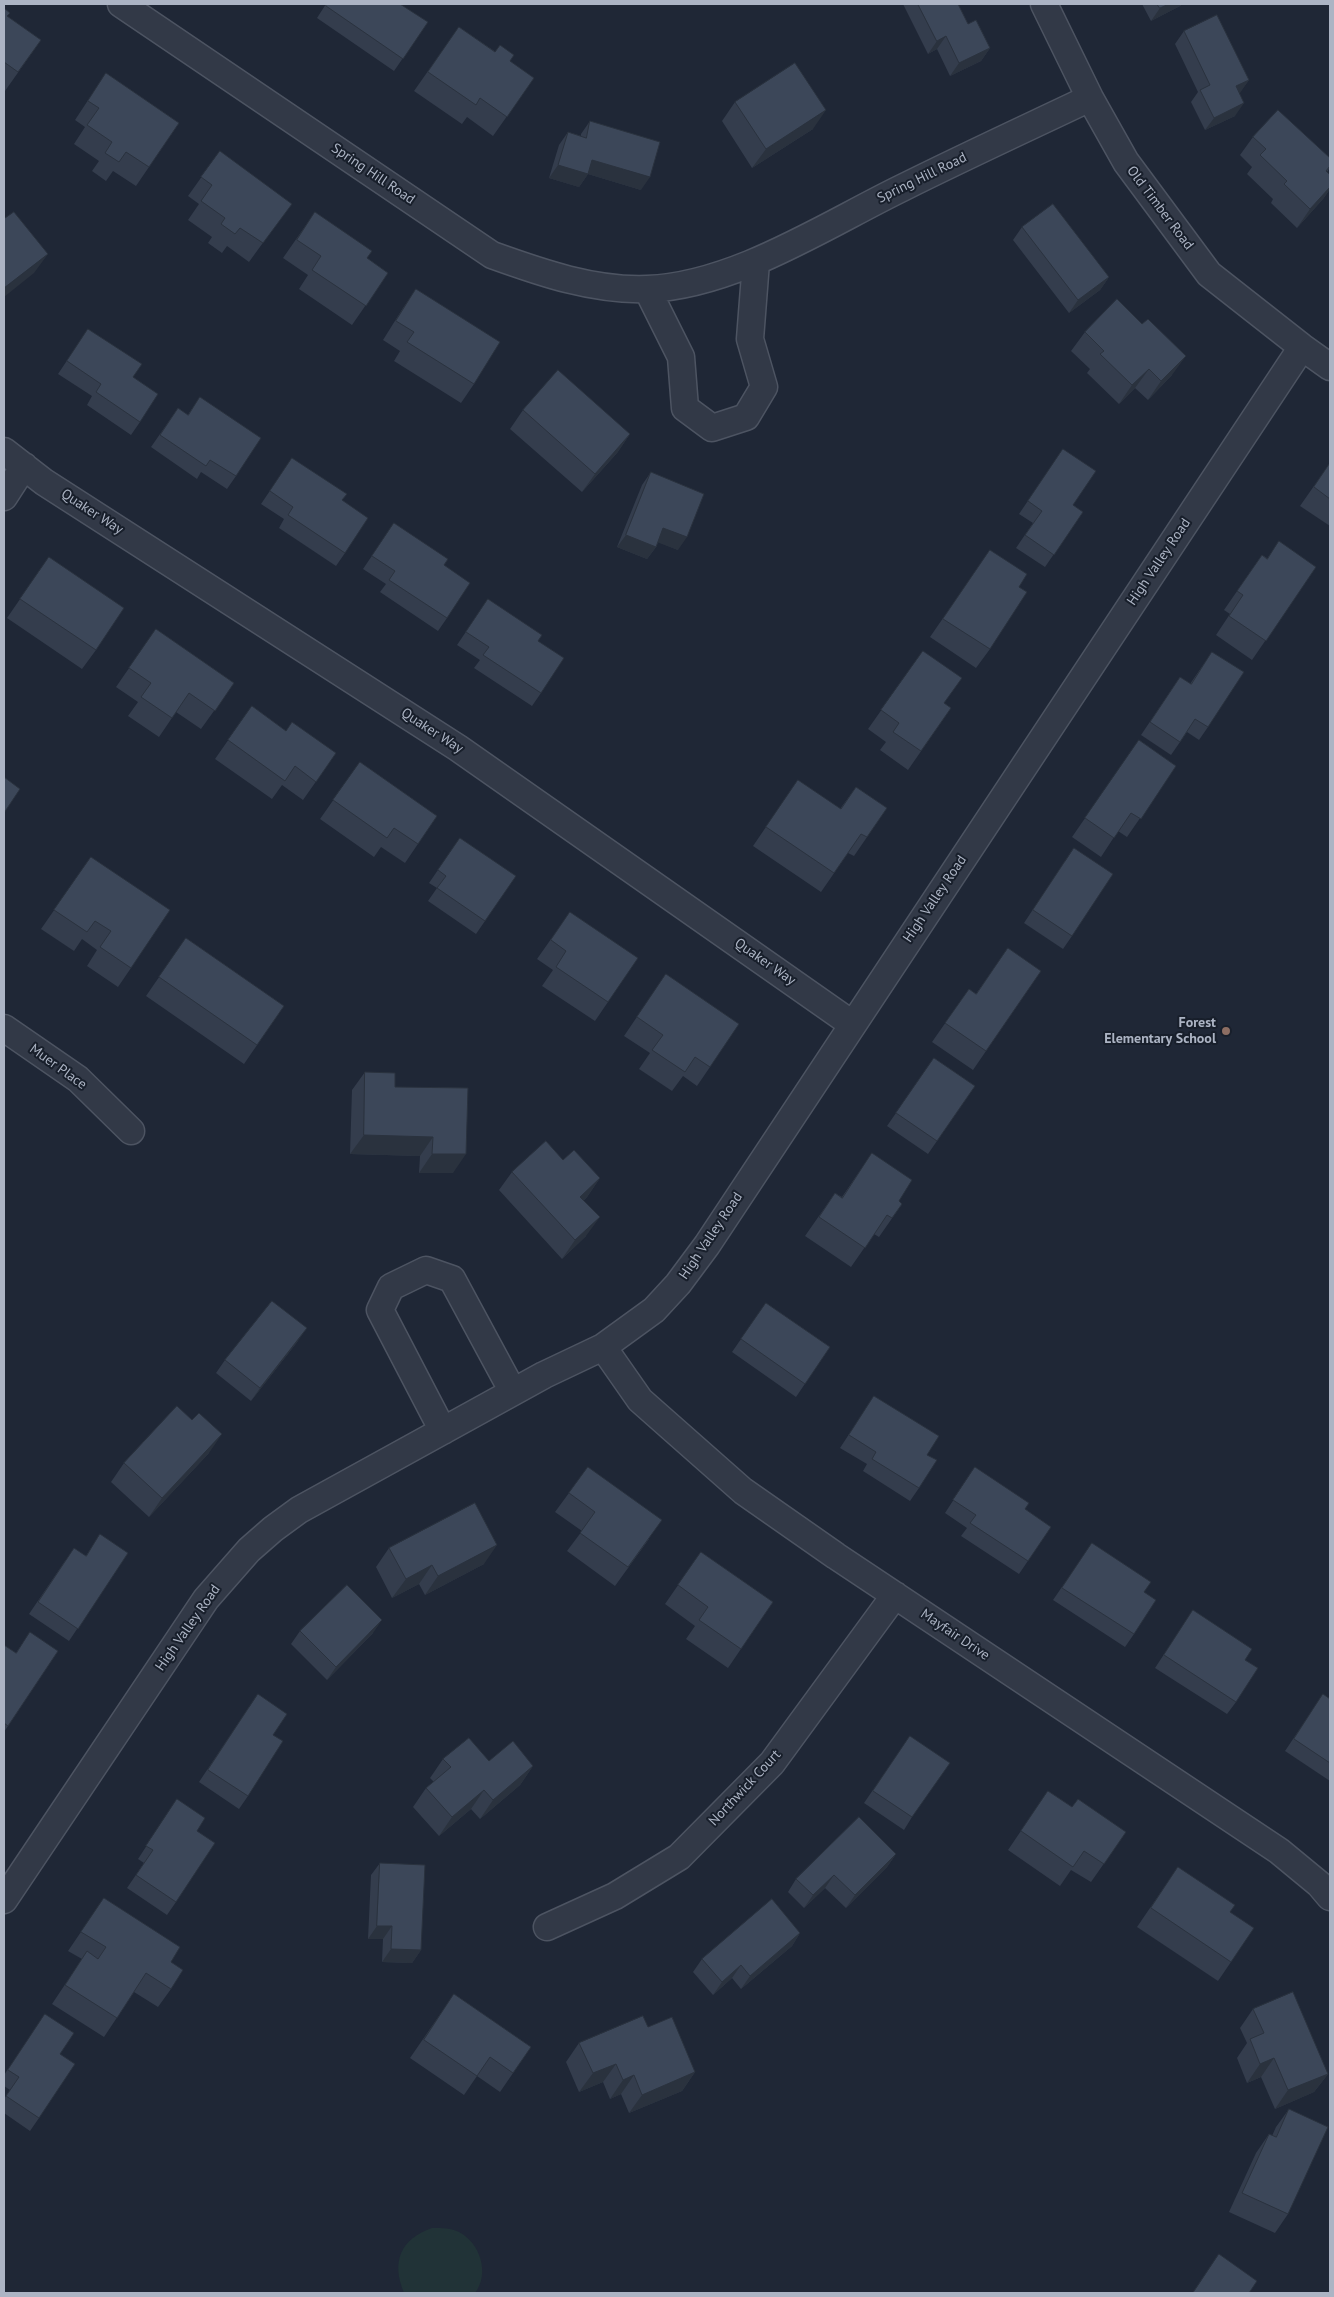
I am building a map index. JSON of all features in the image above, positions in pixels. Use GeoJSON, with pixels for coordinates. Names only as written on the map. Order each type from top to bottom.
{"type":"FeatureCollection","features":[{"type":"Feature","properties":{"kind":"street","name":"Spring Hill Road"},"geometry":{"type":"LineString","coordinates":[[121,4],[492,255],[553,276],[606,286],[647,289],[701,280],[756,262],[902,188],[1090,98]]}},
{"type":"Feature","properties":{"kind":"street","name":"Old Timber Road"},"geometry":{"type":"LineString","coordinates":[[1044,4],[1090,98],[1126,162],[1210,274],[1330,367]]}},
{"type":"Feature","properties":{"kind":"street"},"geometry":{"type":"LineString","coordinates":[[647,289],[681,356],[685,408],[712,428],[746,417],[764,387],[750,339],[756,262]]}},
{"type":"Feature","properties":{"kind":"street","name":"High Valley Road"},"geometry":{"type":"LineString","coordinates":[[4,1900],[206,1599],[226,1575],[273,1529],[298,1510],[513,1392],[603,1347],[654,1310],[678,1284],[707,1245],[1302,347]]}},
{"type":"Feature","properties":{"kind":"street"},"geometry":{"type":"LineString","coordinates":[[4,496],[14,458]]}},
{"type":"Feature","properties":{"kind":"street","name":"Quaker Way"},"geometry":{"type":"LineString","coordinates":[[14,458],[61,492],[458,748],[852,1024]]}},
{"type":"Feature","properties":{"kind":"street","name":"Muer Place"},"geometry":{"type":"LineString","coordinates":[[4,1028],[78,1078],[131,1131]]}},
{"type":"Feature","properties":{"kind":"street"},"geometry":{"type":"LineString","coordinates":[[443,1431],[380,1310],[391,1287],[426,1270],[452,1279],[513,1392]]}},
{"type":"Feature","properties":{"kind":"street","name":"Mayfair Drive"},"geometry":{"type":"LineString","coordinates":[[603,1347],[640,1400],[743,1491],[1279,1850],[1319,1884],[1330,1897]]}},
{"type":"Feature","properties":{"kind":"street","name":"Northwick Court"},"geometry":{"type":"LineString","coordinates":[[547,1927],[615,1896],[679,1856],[772,1763],[895,1594]]}},
{"type":"Feature","properties":{"kind":"shaded area"},"geometry":{"type":"Polygon","coordinates":[[[432,2228],[446,2228],[459,2232],[472,2243],[477,2251],[482,2268],[482,2277],[475,2293],[404,2293],[398,2271],[401,2253],[412,2238],[432,2228]]]}},
{"type":"Feature","properties":{"kind":"building"},"geometry":{"type":"Polygon","coordinates":[[[327,4],[400,4],[428,22],[403,59],[326,6],[327,4]]]}},
{"type":"Feature","properties":{"kind":"building"},"geometry":{"type":"Polygon","coordinates":[[[918,4],[958,4],[968,24],[976,20],[990,48],[959,63],[946,36],[937,41],[918,4]]]}},
{"type":"Feature","properties":{"kind":"building"},"geometry":{"type":"Polygon","coordinates":[[[1157,4],[1169,4],[1160,8],[1157,4]]]}},
{"type":"Feature","properties":{"kind":"building"},"geometry":{"type":"Polygon","coordinates":[[[4,8],[10,13],[7,16],[41,40],[18,72],[4,62],[4,8]]]}},
{"type":"Feature","properties":{"kind":"building"},"geometry":{"type":"Polygon","coordinates":[[[1217,15],[1249,80],[1236,86],[1244,103],[1214,118],[1200,90],[1210,85],[1184,31],[1217,15]]]}},
{"type":"Feature","properties":{"kind":"building"},"geometry":{"type":"Polygon","coordinates":[[[459,27],[495,52],[500,45],[514,55],[510,61],[534,78],[507,117],[480,98],[476,105],[428,72],[459,27]]]}},
{"type":"Feature","properties":{"kind":"building"},"geometry":{"type":"Polygon","coordinates":[[[795,63],[826,110],[766,149],[735,102],[795,63]]]}},
{"type":"Feature","properties":{"kind":"building"},"geometry":{"type":"Polygon","coordinates":[[[106,73],[179,123],[149,167],[126,152],[119,162],[105,153],[112,142],[87,125],[99,108],[88,101],[106,73]]]}},
{"type":"Feature","properties":{"kind":"building"},"geometry":{"type":"Polygon","coordinates":[[[1278,110],[1330,158],[1330,166],[1326,171],[1330,175],[1330,187],[1310,209],[1284,184],[1287,181],[1260,155],[1266,149],[1253,137],[1278,110]]]}},
{"type":"Feature","properties":{"kind":"building"},"geometry":{"type":"Polygon","coordinates":[[[590,121],[660,142],[650,177],[592,160],[588,174],[558,165],[568,132],[586,138],[590,121]]]}},
{"type":"Feature","properties":{"kind":"building"},"geometry":{"type":"Polygon","coordinates":[[[220,151],[292,204],[263,243],[240,228],[235,234],[221,224],[225,218],[201,201],[212,185],[201,177],[220,151]]]}},
{"type":"Feature","properties":{"kind":"building"},"geometry":{"type":"Polygon","coordinates":[[[1053,204],[1109,277],[1078,300],[1022,227],[1053,204]]]}},
{"type":"Feature","properties":{"kind":"building"},"geometry":{"type":"Polygon","coordinates":[[[14,212],[48,254],[4,288],[4,219],[14,212]]]}},
{"type":"Feature","properties":{"kind":"building"},"geometry":{"type":"Polygon","coordinates":[[[315,212],[372,251],[367,258],[388,273],[366,306],[312,270],[321,256],[297,240],[315,212]]]}},
{"type":"Feature","properties":{"kind":"building"},"geometry":{"type":"Polygon","coordinates":[[[416,289],[500,342],[474,384],[407,342],[414,332],[396,321],[416,289]]]}},
{"type":"Feature","properties":{"kind":"building"},"geometry":{"type":"Polygon","coordinates":[[[1117,299],[1142,324],[1148,319],[1186,356],[1161,381],[1149,369],[1132,385],[1100,354],[1104,351],[1085,332],[1117,299]]]}},
{"type":"Feature","properties":{"kind":"building"},"geometry":{"type":"Polygon","coordinates":[[[88,329],[142,364],[133,377],[158,394],[140,422],[96,392],[101,384],[67,361],[88,329]]]}},
{"type":"Feature","properties":{"kind":"building"},"geometry":{"type":"Polygon","coordinates":[[[558,370],[630,434],[595,474],[523,410],[558,370]]]}},
{"type":"Feature","properties":{"kind":"building"},"geometry":{"type":"Polygon","coordinates":[[[200,397],[261,438],[236,476],[210,460],[206,466],[160,435],[178,408],[188,415],[200,397]]]}},
{"type":"Feature","properties":{"kind":"building"},"geometry":{"type":"Polygon","coordinates":[[[1063,449],[1096,471],[1073,505],[1083,512],[1054,555],[1025,535],[1042,511],[1028,501],[1063,449]]]}},
{"type":"Feature","properties":{"kind":"building"},"geometry":{"type":"Polygon","coordinates":[[[292,458],[347,494],[342,500],[368,518],[345,553],[288,515],[293,507],[270,491],[292,458]]]}},
{"type":"Feature","properties":{"kind":"building"},"geometry":{"type":"Polygon","coordinates":[[[1330,463],[1330,499],[1314,487],[1330,463]]]}},
{"type":"Feature","properties":{"kind":"building"},"geometry":{"type":"Polygon","coordinates":[[[651,472],[704,494],[687,537],[663,528],[656,547],[626,535],[651,472]]]}},
{"type":"Feature","properties":{"kind":"building"},"geometry":{"type":"Polygon","coordinates":[[[394,523],[448,559],[444,565],[470,583],[447,618],[389,580],[395,571],[372,556],[394,523]]]}},
{"type":"Feature","properties":{"kind":"building"},"geometry":{"type":"Polygon","coordinates":[[[1279,541],[1316,567],[1266,641],[1229,616],[1243,595],[1237,591],[1262,555],[1267,559],[1279,541]]]}},
{"type":"Feature","properties":{"kind":"building"},"geometry":{"type":"Polygon","coordinates":[[[990,550],[1027,574],[1019,587],[1027,592],[990,649],[943,619],[990,550]]]}},
{"type":"Feature","properties":{"kind":"building"},"geometry":{"type":"Polygon","coordinates":[[[49,557],[124,608],[96,650],[20,599],[49,557]]]}},
{"type":"Feature","properties":{"kind":"building"},"geometry":{"type":"Polygon","coordinates":[[[488,599],[542,635],[538,641],[564,658],[541,693],[483,655],[489,647],[466,632],[488,599]]]}},
{"type":"Feature","properties":{"kind":"building"},"geometry":{"type":"Polygon","coordinates":[[[156,629],[234,683],[215,711],[189,693],[172,718],[141,697],[151,683],[129,668],[156,629]]]}},
{"type":"Feature","properties":{"kind":"building"},"geometry":{"type":"Polygon","coordinates":[[[923,651],[962,678],[944,703],[951,708],[921,751],[893,732],[899,723],[881,710],[923,651]]]}},
{"type":"Feature","properties":{"kind":"building"},"geometry":{"type":"Polygon","coordinates":[[[1212,652],[1244,672],[1208,727],[1195,719],[1180,742],[1150,722],[1180,677],[1191,684],[1212,652]]]}},
{"type":"Feature","properties":{"kind":"building"},"geometry":{"type":"Polygon","coordinates":[[[252,706],[286,731],[292,722],[336,753],[316,782],[295,766],[285,781],[228,740],[252,706]]]}},
{"type":"Feature","properties":{"kind":"building"},"geometry":{"type":"Polygon","coordinates":[[[1139,740],[1176,766],[1141,819],[1131,813],[1114,838],[1085,818],[1139,740]]]}},
{"type":"Feature","properties":{"kind":"building"},"geometry":{"type":"Polygon","coordinates":[[[360,762],[437,816],[418,844],[394,828],[387,838],[333,800],[360,762]]]}},
{"type":"Feature","properties":{"kind":"building"},"geometry":{"type":"Polygon","coordinates":[[[4,777],[20,789],[4,813],[4,777]]]}},
{"type":"Feature","properties":{"kind":"building"},"geometry":{"type":"Polygon","coordinates":[[[798,780],[841,809],[856,787],[887,808],[867,837],[861,834],[834,873],[766,827],[798,780]]]}},
{"type":"Feature","properties":{"kind":"building"},"geometry":{"type":"Polygon","coordinates":[[[460,838],[516,876],[485,921],[437,888],[446,876],[438,870],[460,838]]]}},
{"type":"Feature","properties":{"kind":"building"},"geometry":{"type":"Polygon","coordinates":[[[1074,848],[1113,874],[1072,936],[1033,910],[1074,848]]]}},
{"type":"Feature","properties":{"kind":"building"},"geometry":{"type":"Polygon","coordinates":[[[91,857],[170,910],[131,968],[100,947],[111,931],[95,921],[87,932],[54,910],[91,857]]]}},
{"type":"Feature","properties":{"kind":"building"},"geometry":{"type":"Polygon","coordinates":[[[570,912],[638,958],[608,1002],[556,967],[566,951],[551,940],[570,912]]]}},
{"type":"Feature","properties":{"kind":"building"},"geometry":{"type":"Polygon","coordinates":[[[186,938],[284,1006],[257,1045],[159,977],[186,938]]]}},
{"type":"Feature","properties":{"kind":"building"},"geometry":{"type":"Polygon","coordinates":[[[1008,948],[1041,971],[986,1051],[945,1023],[969,989],[976,994],[1008,948]]]}},
{"type":"Feature","properties":{"kind":"building"},"geometry":{"type":"Polygon","coordinates":[[[666,974],[739,1024],[710,1067],[695,1057],[685,1072],[652,1050],[663,1035],[637,1017],[666,974]]]}},
{"type":"Feature","properties":{"kind":"building"},"geometry":{"type":"Polygon","coordinates":[[[934,1058],[975,1086],[937,1141],[896,1113],[934,1058]]]}},
{"type":"Feature","properties":{"kind":"building"},"geometry":{"type":"Polygon","coordinates":[[[365,1072],[395,1073],[395,1087],[468,1088],[466,1154],[432,1154],[433,1137],[364,1135],[365,1072]]]}},
{"type":"Feature","properties":{"kind":"building"},"geometry":{"type":"Polygon","coordinates":[[[546,1141],[563,1160],[574,1150],[600,1178],[580,1197],[600,1217],[575,1240],[512,1172],[546,1141]]]}},
{"type":"Feature","properties":{"kind":"building"},"geometry":{"type":"Polygon","coordinates":[[[872,1153],[912,1180],[899,1201],[902,1204],[892,1218],[887,1215],[865,1248],[819,1217],[835,1193],[842,1198],[872,1153]]]}},
{"type":"Feature","properties":{"kind":"building"},"geometry":{"type":"Polygon","coordinates":[[[272,1301],[307,1328],[260,1388],[225,1360],[272,1301]]]}},
{"type":"Feature","properties":{"kind":"building"},"geometry":{"type":"Polygon","coordinates":[[[766,1303],[830,1347],[805,1384],[741,1339],[766,1303]]]}},
{"type":"Feature","properties":{"kind":"building"},"geometry":{"type":"Polygon","coordinates":[[[874,1396],[939,1436],[927,1455],[937,1460],[919,1488],[872,1459],[876,1452],[849,1435],[874,1396]]]}},
{"type":"Feature","properties":{"kind":"building"},"geometry":{"type":"Polygon","coordinates":[[[177,1406],[192,1420],[199,1413],[222,1434],[162,1498],[124,1463],[177,1406]]]}},
{"type":"Feature","properties":{"kind":"building"},"geometry":{"type":"Polygon","coordinates":[[[588,1467],[662,1520],[628,1567],[580,1533],[595,1512],[569,1493],[588,1467]]]}},
{"type":"Feature","properties":{"kind":"building"},"geometry":{"type":"Polygon","coordinates":[[[975,1467],[1029,1503],[1025,1509],[1051,1527],[1028,1561],[970,1523],[976,1515],[953,1500],[975,1467]]]}},
{"type":"Feature","properties":{"kind":"building"},"geometry":{"type":"Polygon","coordinates":[[[475,1503],[497,1545],[438,1576],[432,1565],[406,1579],[389,1548],[475,1503]]]}},
{"type":"Feature","properties":{"kind":"building"},"geometry":{"type":"Polygon","coordinates":[[[100,1534],[128,1553],[78,1629],[38,1602],[74,1548],[86,1556],[100,1534]]]}},
{"type":"Feature","properties":{"kind":"building"},"geometry":{"type":"Polygon","coordinates":[[[1092,1543],[1151,1582],[1144,1592],[1156,1600],[1134,1634],[1062,1588],[1092,1543]]]}},
{"type":"Feature","properties":{"kind":"building"},"geometry":{"type":"Polygon","coordinates":[[[701,1552],[773,1602],[741,1649],[699,1620],[708,1607],[678,1585],[701,1552]]]}},
{"type":"Feature","properties":{"kind":"building"},"geometry":{"type":"Polygon","coordinates":[[[347,1585],[382,1620],[336,1667],[300,1631],[347,1585]]]}},
{"type":"Feature","properties":{"kind":"building"},"geometry":{"type":"Polygon","coordinates":[[[1193,1610],[1252,1649],[1245,1660],[1258,1668],[1236,1702],[1164,1655],[1193,1610]]]}},
{"type":"Feature","properties":{"kind":"building"},"geometry":{"type":"Polygon","coordinates":[[[30,1632],[58,1651],[8,1726],[4,1723],[4,1645],[16,1653],[30,1632]]]}},
{"type":"Feature","properties":{"kind":"building"},"geometry":{"type":"Polygon","coordinates":[[[258,1694],[287,1714],[273,1735],[283,1741],[248,1796],[208,1770],[258,1694]]]}},
{"type":"Feature","properties":{"kind":"building"},"geometry":{"type":"Polygon","coordinates":[[[1323,1694],[1330,1699],[1330,1763],[1294,1739],[1323,1694]]]}},
{"type":"Feature","properties":{"kind":"building"},"geometry":{"type":"Polygon","coordinates":[[[910,1736],[950,1763],[912,1817],[873,1791],[910,1736]]]}},
{"type":"Feature","properties":{"kind":"building"},"geometry":{"type":"Polygon","coordinates":[[[469,1738],[489,1761],[513,1741],[533,1766],[493,1800],[484,1790],[452,1817],[426,1788],[451,1767],[443,1759],[469,1738]]]}},
{"type":"Feature","properties":{"kind":"building"},"geometry":{"type":"Polygon","coordinates":[[[1048,1791],[1072,1807],[1078,1799],[1126,1832],[1104,1864],[1084,1851],[1073,1867],[1021,1831],[1048,1791]]]}},
{"type":"Feature","properties":{"kind":"building"},"geometry":{"type":"Polygon","coordinates":[[[177,1799],[205,1818],[197,1831],[215,1843],[176,1902],[136,1875],[153,1850],[146,1846],[177,1799]]]}},
{"type":"Feature","properties":{"kind":"building"},"geometry":{"type":"Polygon","coordinates":[[[859,1817],[896,1854],[855,1895],[834,1875],[813,1895],[796,1879],[859,1817]]]}},
{"type":"Feature","properties":{"kind":"building"},"geometry":{"type":"Polygon","coordinates":[[[380,1863],[425,1865],[421,1950],[391,1949],[392,1926],[377,1926],[380,1863]]]}},
{"type":"Feature","properties":{"kind":"building"},"geometry":{"type":"Polygon","coordinates":[[[1178,1867],[1235,1905],[1230,1912],[1254,1928],[1231,1962],[1151,1908],[1178,1867]]]}},
{"type":"Feature","properties":{"kind":"building"},"geometry":{"type":"Polygon","coordinates":[[[104,1898],[180,1947],[171,1962],[183,1970],[171,1989],[146,1973],[117,2018],[65,1985],[87,1951],[98,1959],[106,1947],[81,1932],[104,1898]]]}},
{"type":"Feature","properties":{"kind":"building"},"geometry":{"type":"Polygon","coordinates":[[[772,1899],[800,1933],[750,1976],[741,1965],[722,1982],[702,1959],[772,1899]]]}},
{"type":"Feature","properties":{"kind":"building"},"geometry":{"type":"Polygon","coordinates":[[[1293,1992],[1328,2074],[1288,2090],[1274,2058],[1260,2064],[1250,2039],[1264,2033],[1253,2009],[1293,1992]]]}},
{"type":"Feature","properties":{"kind":"building"},"geometry":{"type":"Polygon","coordinates":[[[454,1994],[531,2047],[513,2073],[490,2057],[477,2076],[424,2040],[454,1994]]]}},
{"type":"Feature","properties":{"kind":"building"},"geometry":{"type":"Polygon","coordinates":[[[45,2014],[74,2033],[60,2054],[75,2064],[39,2118],[6,2096],[19,2077],[8,2070],[45,2014]]]}},
{"type":"Feature","properties":{"kind":"building"},"geometry":{"type":"Polygon","coordinates":[[[643,2016],[648,2027],[672,2017],[695,2072],[642,2095],[634,2075],[623,2080],[616,2064],[593,2073],[579,2043],[643,2016]]]}},
{"type":"Feature","properties":{"kind":"building"},"geometry":{"type":"Polygon","coordinates":[[[1289,2109],[1328,2127],[1288,2214],[1242,2193],[1269,2134],[1276,2137],[1289,2109]]]}},
{"type":"Feature","properties":{"kind":"building"},"geometry":{"type":"Polygon","coordinates":[[[1219,2254],[1257,2281],[1249,2293],[1193,2293],[1219,2254]]]}},
{"type":"Feature","properties":{"kind":"place","name":"Forest Elementary School"},"geometry":{"type":"Point","coordinates":[1226,1031]}}]}
